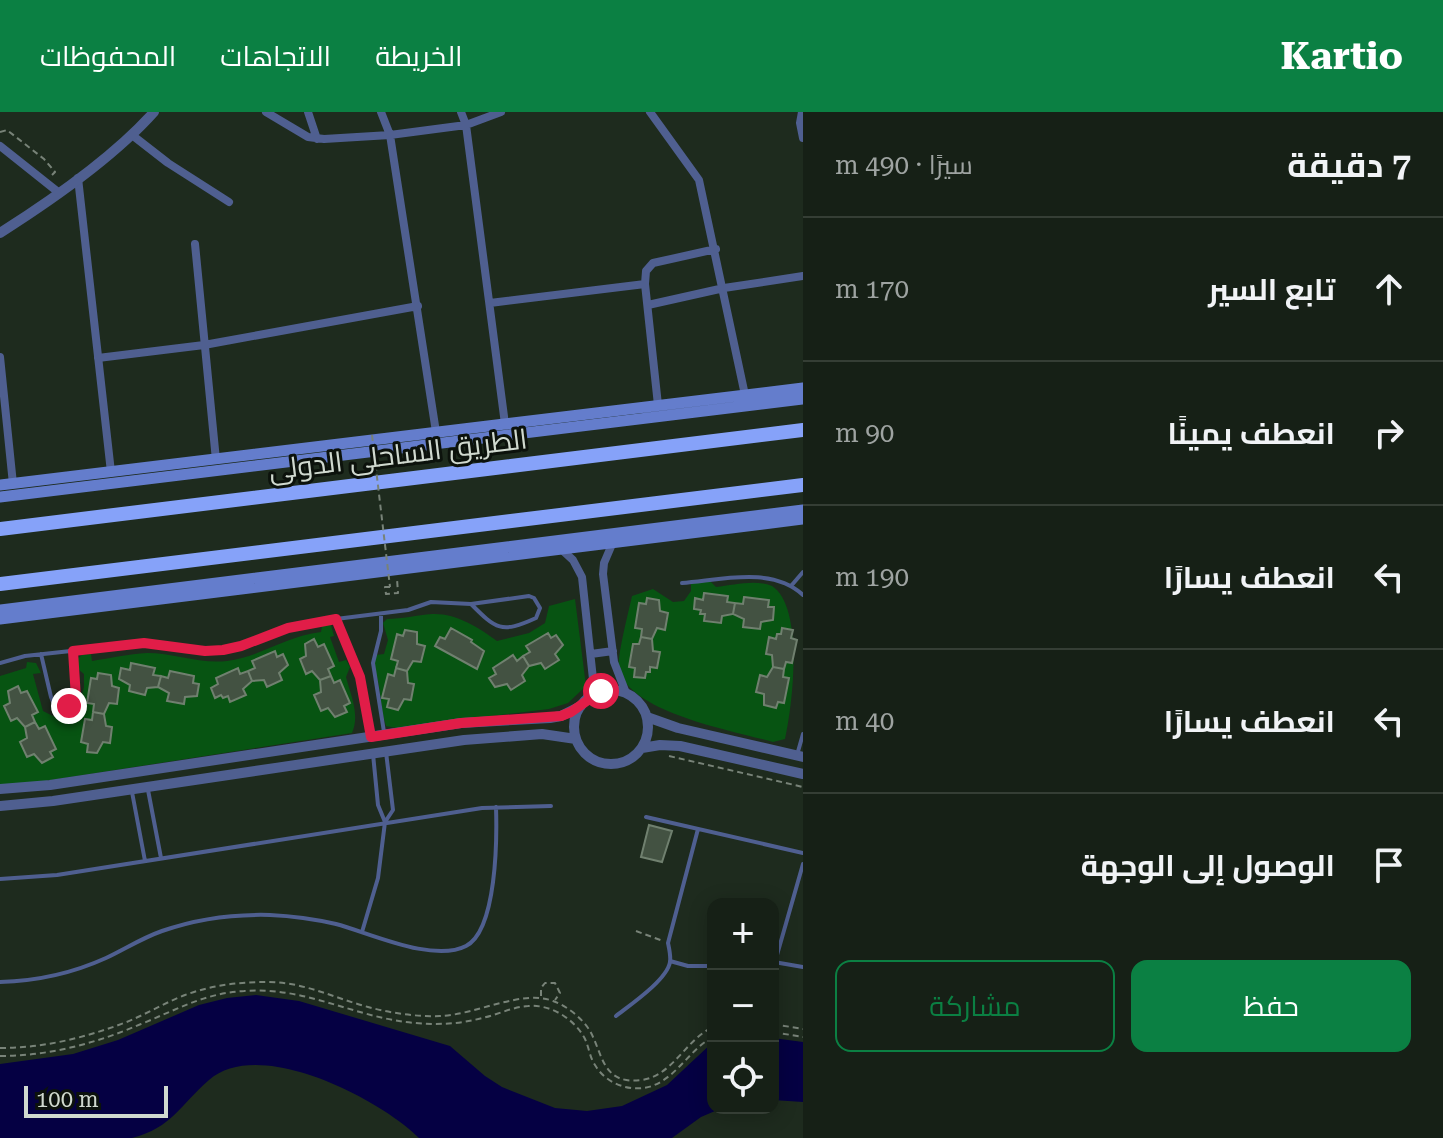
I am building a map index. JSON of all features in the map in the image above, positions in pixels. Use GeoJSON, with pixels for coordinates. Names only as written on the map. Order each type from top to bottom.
{"type":"FeatureCollection","features":[{"type":"Feature","properties":{"kind":"highway","name":"الطريق الساحلى الدولى"},"geometry":{"type":"LineString","coordinates":[[0,529],[803,430]]}},
{"type":"Feature","properties":{"kind":"highway"},"geometry":{"type":"LineString","coordinates":[[0,584],[803,485]]}},
{"type":"Feature","properties":{"kind":"main road"},"geometry":{"type":"LineString","coordinates":[[0,485],[803,388]]}},
{"type":"Feature","properties":{"kind":"main road"},"geometry":{"type":"LineString","coordinates":[[0,497],[803,399]]}},
{"type":"Feature","properties":{"kind":"main road"},"geometry":{"type":"LineString","coordinates":[[0,610],[803,510]]}},
{"type":"Feature","properties":{"kind":"main road"},"geometry":{"type":"LineString","coordinates":[[0,619],[803,519]]}},
{"type":"Feature","properties":{"kind":"street"},"geometry":{"type":"LineString","coordinates":[[0,233],[78,178],[132,135],[154,112]]}},
{"type":"Feature","properties":{"kind":"street"},"geometry":{"type":"LineString","coordinates":[[266,112],[317,139],[390,135],[466,125],[501,112]]}},
{"type":"Feature","properties":{"kind":"street"},"geometry":{"type":"LineString","coordinates":[[308,112],[317,139]]}},
{"type":"Feature","properties":{"kind":"street"},"geometry":{"type":"LineString","coordinates":[[381,112],[390,135],[436,432]]}},
{"type":"Feature","properties":{"kind":"street"},"geometry":{"type":"LineString","coordinates":[[461,112],[466,125],[505,424]]}},
{"type":"Feature","properties":{"kind":"street"},"geometry":{"type":"LineString","coordinates":[[650,112],[699,180],[745,395]]}},
{"type":"Feature","properties":{"kind":"street"},"geometry":{"type":"LineString","coordinates":[[802,112],[800,123],[803,138]]}},
{"type":"Feature","properties":{"kind":"street"},"geometry":{"type":"LineString","coordinates":[[132,135],[168,163],[229,202]]}},
{"type":"Feature","properties":{"kind":"street"},"geometry":{"type":"LineString","coordinates":[[0,146],[58,192]]}},
{"type":"Feature","properties":{"kind":"street"},"geometry":{"type":"LineString","coordinates":[[78,178],[111,472]]}},
{"type":"Feature","properties":{"kind":"street"},"geometry":{"type":"LineString","coordinates":[[195,244],[216,460]]}},
{"type":"Feature","properties":{"kind":"street"},"geometry":{"type":"LineString","coordinates":[[658,405],[646,271],[653,263],[716,249]]}},
{"type":"Feature","properties":{"kind":"street"},"geometry":{"type":"LineString","coordinates":[[648,305],[724,288],[803,276]]}},
{"type":"Feature","properties":{"kind":"street"},"geometry":{"type":"LineString","coordinates":[[490,303],[645,284]]}},
{"type":"Feature","properties":{"kind":"street"},"geometry":{"type":"LineString","coordinates":[[98,358],[204,345],[418,306]]}},
{"type":"Feature","properties":{"kind":"street"},"geometry":{"type":"LineString","coordinates":[[0,357],[13,484]]}},
{"type":"Feature","properties":{"kind":"street"},"geometry":{"type":"LineString","coordinates":[[561,549],[573,560],[582,577],[593,679],[575,722],[576,739],[584,753],[605,764],[628,760],[642,748],[648,733],[647,717],[639,702],[626,693],[616,673],[603,574],[613,542]]}},
{"type":"Feature","properties":{"kind":"street"},"geometry":{"type":"LineString","coordinates":[[591,654],[613,651]]}},
{"type":"Feature","properties":{"kind":"street"},"geometry":{"type":"LineString","coordinates":[[0,789],[50,785],[461,723],[550,718],[561,716],[601,691],[626,693]]}},
{"type":"Feature","properties":{"kind":"street"},"geometry":{"type":"LineString","coordinates":[[647,717],[678,728],[800,756]]}},
{"type":"Feature","properties":{"kind":"street"},"geometry":{"type":"LineString","coordinates":[[0,806],[503,736],[550,734],[576,739]]}},
{"type":"Feature","properties":{"kind":"street"},"geometry":{"type":"LineString","coordinates":[[384,735],[386,751]]}},
{"type":"Feature","properties":{"kind":"street"},"geometry":{"type":"LineString","coordinates":[[371,737],[373,753]]}},
{"type":"Feature","properties":{"kind":"street"},"geometry":{"type":"LineString","coordinates":[[642,748],[671,745],[803,774]]}},
{"type":"Feature","properties":{"kind":"street"},"geometry":{"type":"LineString","coordinates":[[145,771],[147,787]]}},
{"type":"Feature","properties":{"kind":"street"},"geometry":{"type":"LineString","coordinates":[[129,773],[132,789]]}},
{"type":"Feature","properties":{"kind":"lane"},"geometry":{"type":"LineString","coordinates":[[791,586],[803,572]]}},
{"type":"Feature","properties":{"kind":"lane"},"geometry":{"type":"LineString","coordinates":[[682,583],[774,579],[803,595]]}},
{"type":"Feature","properties":{"kind":"lane"},"geometry":{"type":"LineString","coordinates":[[0,663],[41,654],[144,643],[205,651],[223,650],[296,626],[408,610],[431,602],[471,604],[529,596],[540,608],[536,618],[504,628],[492,625],[471,604]]}},
{"type":"Feature","properties":{"kind":"lane"},"geometry":{"type":"LineString","coordinates":[[381,614],[381,631],[373,663],[384,735]]}},
{"type":"Feature","properties":{"kind":"lane"},"geometry":{"type":"LineString","coordinates":[[336,619],[360,677],[371,737]]}},
{"type":"Feature","properties":{"kind":"lane"},"geometry":{"type":"LineString","coordinates":[[41,654],[53,702],[63,707],[73,703],[76,698],[73,651]]}},
{"type":"Feature","properties":{"kind":"lane"},"geometry":{"type":"LineString","coordinates":[[800,756],[803,734]]}},
{"type":"Feature","properties":{"kind":"lane"},"geometry":{"type":"LineString","coordinates":[[362,932],[378,878],[385,822],[393,810],[386,751]]}},
{"type":"Feature","properties":{"kind":"lane"},"geometry":{"type":"LineString","coordinates":[[373,753],[378,805],[385,822]]}},
{"type":"Feature","properties":{"kind":"lane"},"geometry":{"type":"LineString","coordinates":[[147,787],[161,858]]}},
{"type":"Feature","properties":{"kind":"lane"},"geometry":{"type":"LineString","coordinates":[[132,789],[145,861]]}},
{"type":"Feature","properties":{"kind":"lane"},"geometry":{"type":"LineString","coordinates":[[0,879],[57,875],[496,807],[551,806]]}},
{"type":"Feature","properties":{"kind":"lane"},"geometry":{"type":"LineString","coordinates":[[0,982],[70,972],[160,932],[214,918],[241,915],[292,916],[327,922],[397,944],[454,950],[474,941],[480,932],[495,865],[496,807]]}},
{"type":"Feature","properties":{"kind":"lane"},"geometry":{"type":"LineString","coordinates":[[646,817],[803,853]]}},
{"type":"Feature","properties":{"kind":"lane"},"geometry":{"type":"LineString","coordinates":[[616,1016],[661,977],[670,961],[668,943],[698,829]]}},
{"type":"Feature","properties":{"kind":"lane"},"geometry":{"type":"LineString","coordinates":[[779,945],[803,864]]}},
{"type":"Feature","properties":{"kind":"lane"},"geometry":{"type":"LineString","coordinates":[[670,961],[688,966],[707,966]]}},
{"type":"Feature","properties":{"kind":"lane"},"geometry":{"type":"LineString","coordinates":[[779,963],[803,967]]}},
{"type":"Feature","properties":{"kind":"path"},"geometry":{"type":"LineString","coordinates":[[0,132],[7,130],[44,159],[55,172],[46,183]]}},
{"type":"Feature","properties":{"kind":"path"},"geometry":{"type":"LineString","coordinates":[[372,435],[390,587],[385,587],[386,594],[398,593],[396,570]]}},
{"type":"Feature","properties":{"kind":"path"},"geometry":{"type":"LineString","coordinates":[[670,757],[803,787]]}},
{"type":"Feature","properties":{"kind":"path"},"geometry":{"type":"LineString","coordinates":[[636,931],[668,943]]}},
{"type":"Feature","properties":{"kind":"path"},"geometry":{"type":"LineString","coordinates":[[542,998],[541,988],[550,982],[559,987],[560,993],[554,1001]]}},
{"type":"Feature","properties":{"kind":"path"},"geometry":{"type":"LineString","coordinates":[[0,1048],[54,1043],[92,1034],[142,1016],[184,995],[215,986],[244,983],[301,985],[367,1006],[416,1015],[459,1015],[515,1000],[548,999],[564,1006],[584,1023],[602,1062],[609,1070],[629,1080],[640,1081],[661,1073],[693,1040],[707,1031]]}},
{"type":"Feature","properties":{"kind":"path"},"geometry":{"type":"LineString","coordinates":[[0,1056],[56,1051],[94,1042],[145,1023],[187,1002],[217,994],[259,990],[299,993],[364,1014],[415,1023],[460,1022],[516,1007],[546,1007],[560,1013],[578,1029],[595,1066],[604,1076],[627,1088],[641,1089],[665,1079],[707,1041]]}},
{"type":"Feature","properties":{"kind":"path"},"geometry":{"type":"LineString","coordinates":[[546,1007],[548,999]]}},
{"type":"Feature","properties":{"kind":"path"},"geometry":{"type":"LineString","coordinates":[[167,1003],[171,1010]]}},
{"type":"Feature","properties":{"kind":"path"},"geometry":{"type":"LineString","coordinates":[[779,1025],[803,1029]]}},
{"type":"Feature","properties":{"kind":"path"},"geometry":{"type":"LineString","coordinates":[[779,1033],[803,1037]]}},
{"type":"Feature","properties":{"kind":"green space"},"geometry":{"type":"Polygon","coordinates":[[[710,581],[716,587],[765,584],[772,586],[782,597],[788,612],[794,654],[785,739],[773,742],[710,726],[663,709],[627,685],[619,670],[632,596],[653,589],[673,602],[684,601],[691,591],[691,583],[710,581]]]}},
{"type":"Feature","properties":{"kind":"green space"},"geometry":{"type":"Polygon","coordinates":[[[575,599],[586,686],[568,703],[549,709],[396,728],[386,726],[373,665],[376,655],[384,654],[388,640],[383,623],[387,619],[441,614],[458,618],[497,641],[529,633],[545,623],[549,606],[575,599]]]}},
{"type":"Feature","properties":{"kind":"green space"},"geometry":{"type":"Polygon","coordinates":[[[326,624],[331,625],[334,636],[330,637],[339,662],[346,660],[350,667],[346,677],[355,712],[352,733],[32,783],[0,785],[0,676],[26,668],[27,662],[36,663],[41,673],[33,674],[43,711],[63,721],[77,713],[84,687],[84,674],[78,669],[77,659],[82,655],[91,654],[92,661],[147,653],[227,661],[321,632],[326,624]]]}},
{"type":"Feature","properties":{"kind":"shaded area"},"geometry":{"type":"Polygon","coordinates":[[[256,995],[299,1001],[450,1046],[502,1087],[555,1108],[587,1111],[622,1106],[667,1085],[707,1048],[708,1114],[672,1138],[419,1138],[377,1106],[349,1091],[287,1069],[257,1065],[231,1068],[209,1080],[167,1122],[132,1138],[0,1138],[0,1064],[73,1054],[118,1040],[199,1005],[256,995]]]}},
{"type":"Feature","properties":{"kind":"shaded area"},"geometry":{"type":"Polygon","coordinates":[[[779,1039],[803,1042],[803,1102],[779,1100],[779,1039]]]}},
{"type":"Feature","properties":{"kind":"building"},"geometry":{"type":"Polygon","coordinates":[[[704,593],[728,596],[727,602],[735,603],[733,614],[722,616],[721,623],[704,621],[705,614],[694,609],[695,598],[703,600],[704,593]]]}},
{"type":"Feature","properties":{"kind":"building"},"geometry":{"type":"Polygon","coordinates":[[[744,597],[769,600],[768,607],[774,607],[773,620],[761,622],[760,629],[743,627],[744,619],[733,614],[735,603],[743,604],[744,597]]]}},
{"type":"Feature","properties":{"kind":"building"},"geometry":{"type":"Polygon","coordinates":[[[647,598],[659,600],[660,611],[668,613],[665,630],[657,628],[652,639],[641,637],[642,629],[635,628],[639,603],[646,604],[647,598]]]}},
{"type":"Feature","properties":{"kind":"building"},"geometry":{"type":"Polygon","coordinates":[[[451,628],[484,651],[477,669],[435,646],[440,637],[445,639],[451,628]]]}},
{"type":"Feature","properties":{"kind":"building"},"geometry":{"type":"Polygon","coordinates":[[[782,628],[793,630],[791,638],[797,640],[792,663],[786,662],[784,669],[773,667],[772,655],[766,654],[769,637],[776,639],[782,628]]]}},
{"type":"Feature","properties":{"kind":"building"},"geometry":{"type":"Polygon","coordinates":[[[405,630],[417,632],[417,644],[425,646],[421,662],[413,661],[407,671],[396,668],[398,661],[391,659],[397,634],[403,636],[405,630]]]}},
{"type":"Feature","properties":{"kind":"building"},"geometry":{"type":"Polygon","coordinates":[[[548,633],[551,638],[556,635],[563,645],[555,654],[559,660],[545,669],[541,663],[529,666],[523,656],[530,652],[526,646],[548,633]]]}},
{"type":"Feature","properties":{"kind":"building"},"geometry":{"type":"Polygon","coordinates":[[[641,637],[652,639],[653,651],[660,652],[657,668],[650,667],[645,678],[634,677],[635,668],[629,667],[633,644],[639,644],[641,637]]]}},
{"type":"Feature","properties":{"kind":"building"},"geometry":{"type":"Polygon","coordinates":[[[314,639],[318,647],[324,644],[334,666],[328,669],[331,676],[320,680],[312,671],[306,674],[300,659],[306,656],[305,644],[314,639]]]}},
{"type":"Feature","properties":{"kind":"building"},"geometry":{"type":"Polygon","coordinates":[[[275,651],[277,657],[283,654],[288,665],[279,673],[282,680],[267,687],[264,680],[252,681],[248,671],[255,668],[252,661],[275,651]]]}},
{"type":"Feature","properties":{"kind":"building"},"geometry":{"type":"Polygon","coordinates":[[[513,655],[517,661],[523,656],[529,666],[522,675],[525,681],[511,690],[507,684],[495,687],[489,678],[496,674],[493,668],[513,655]]]}},
{"type":"Feature","properties":{"kind":"building"},"geometry":{"type":"Polygon","coordinates":[[[131,663],[155,668],[153,675],[161,676],[158,687],[147,688],[145,695],[129,691],[130,685],[119,679],[121,668],[130,670],[131,663]]]}},
{"type":"Feature","properties":{"kind":"building"},"geometry":{"type":"Polygon","coordinates":[[[773,667],[784,669],[783,677],[789,678],[784,703],[778,702],[776,708],[764,705],[764,694],[756,692],[760,675],[767,677],[773,667]]]}},
{"type":"Feature","properties":{"kind":"building"},"geometry":{"type":"Polygon","coordinates":[[[238,668],[240,674],[248,671],[252,681],[243,689],[246,695],[230,702],[228,696],[215,698],[211,688],[218,684],[216,678],[238,668]]]}},
{"type":"Feature","properties":{"kind":"building"},"geometry":{"type":"Polygon","coordinates":[[[396,668],[407,671],[408,683],[414,684],[411,700],[404,699],[398,710],[387,707],[389,699],[382,698],[388,674],[394,676],[396,668]]]}},
{"type":"Feature","properties":{"kind":"building"},"geometry":{"type":"Polygon","coordinates":[[[170,671],[194,676],[193,683],[199,684],[197,696],[185,697],[184,704],[167,701],[169,693],[158,687],[161,676],[168,678],[170,671]]]}},
{"type":"Feature","properties":{"kind":"building"},"geometry":{"type":"Polygon","coordinates":[[[98,673],[111,675],[112,686],[119,688],[117,704],[109,703],[104,714],[93,712],[94,704],[87,703],[91,678],[97,679],[98,673]]]}},
{"type":"Feature","properties":{"kind":"building"},"geometry":{"type":"Polygon","coordinates":[[[331,676],[334,683],[340,680],[350,703],[344,706],[347,712],[335,717],[328,708],[321,711],[314,695],[321,692],[320,680],[331,676]]]}},
{"type":"Feature","properties":{"kind":"building"},"geometry":{"type":"Polygon","coordinates":[[[18,686],[21,693],[27,691],[38,712],[32,715],[35,722],[25,727],[17,718],[11,721],[4,706],[10,703],[8,691],[18,686]]]}},
{"type":"Feature","properties":{"kind":"building"},"geometry":{"type":"Polygon","coordinates":[[[93,712],[104,714],[106,726],[112,727],[110,743],[103,742],[97,753],[87,752],[88,744],[81,742],[85,719],[92,720],[93,712]]]}},
{"type":"Feature","properties":{"kind":"building"},"geometry":{"type":"Polygon","coordinates":[[[35,722],[39,729],[45,726],[56,749],[50,752],[53,757],[42,763],[34,754],[27,757],[20,742],[27,738],[25,727],[35,722]]]}},
{"type":"Feature","properties":{"kind":"building"},"geometry":{"type":"Polygon","coordinates":[[[649,825],[672,831],[662,862],[641,857],[649,825]]]}},
{"type":"Feature","properties":{"kind":"route"},"geometry":{"type":"LineString","coordinates":[[69,706],[76,698],[73,651],[144,643],[205,651],[223,650],[288,628],[336,619],[360,677],[371,737],[461,723],[561,716],[601,691]]}}]}
